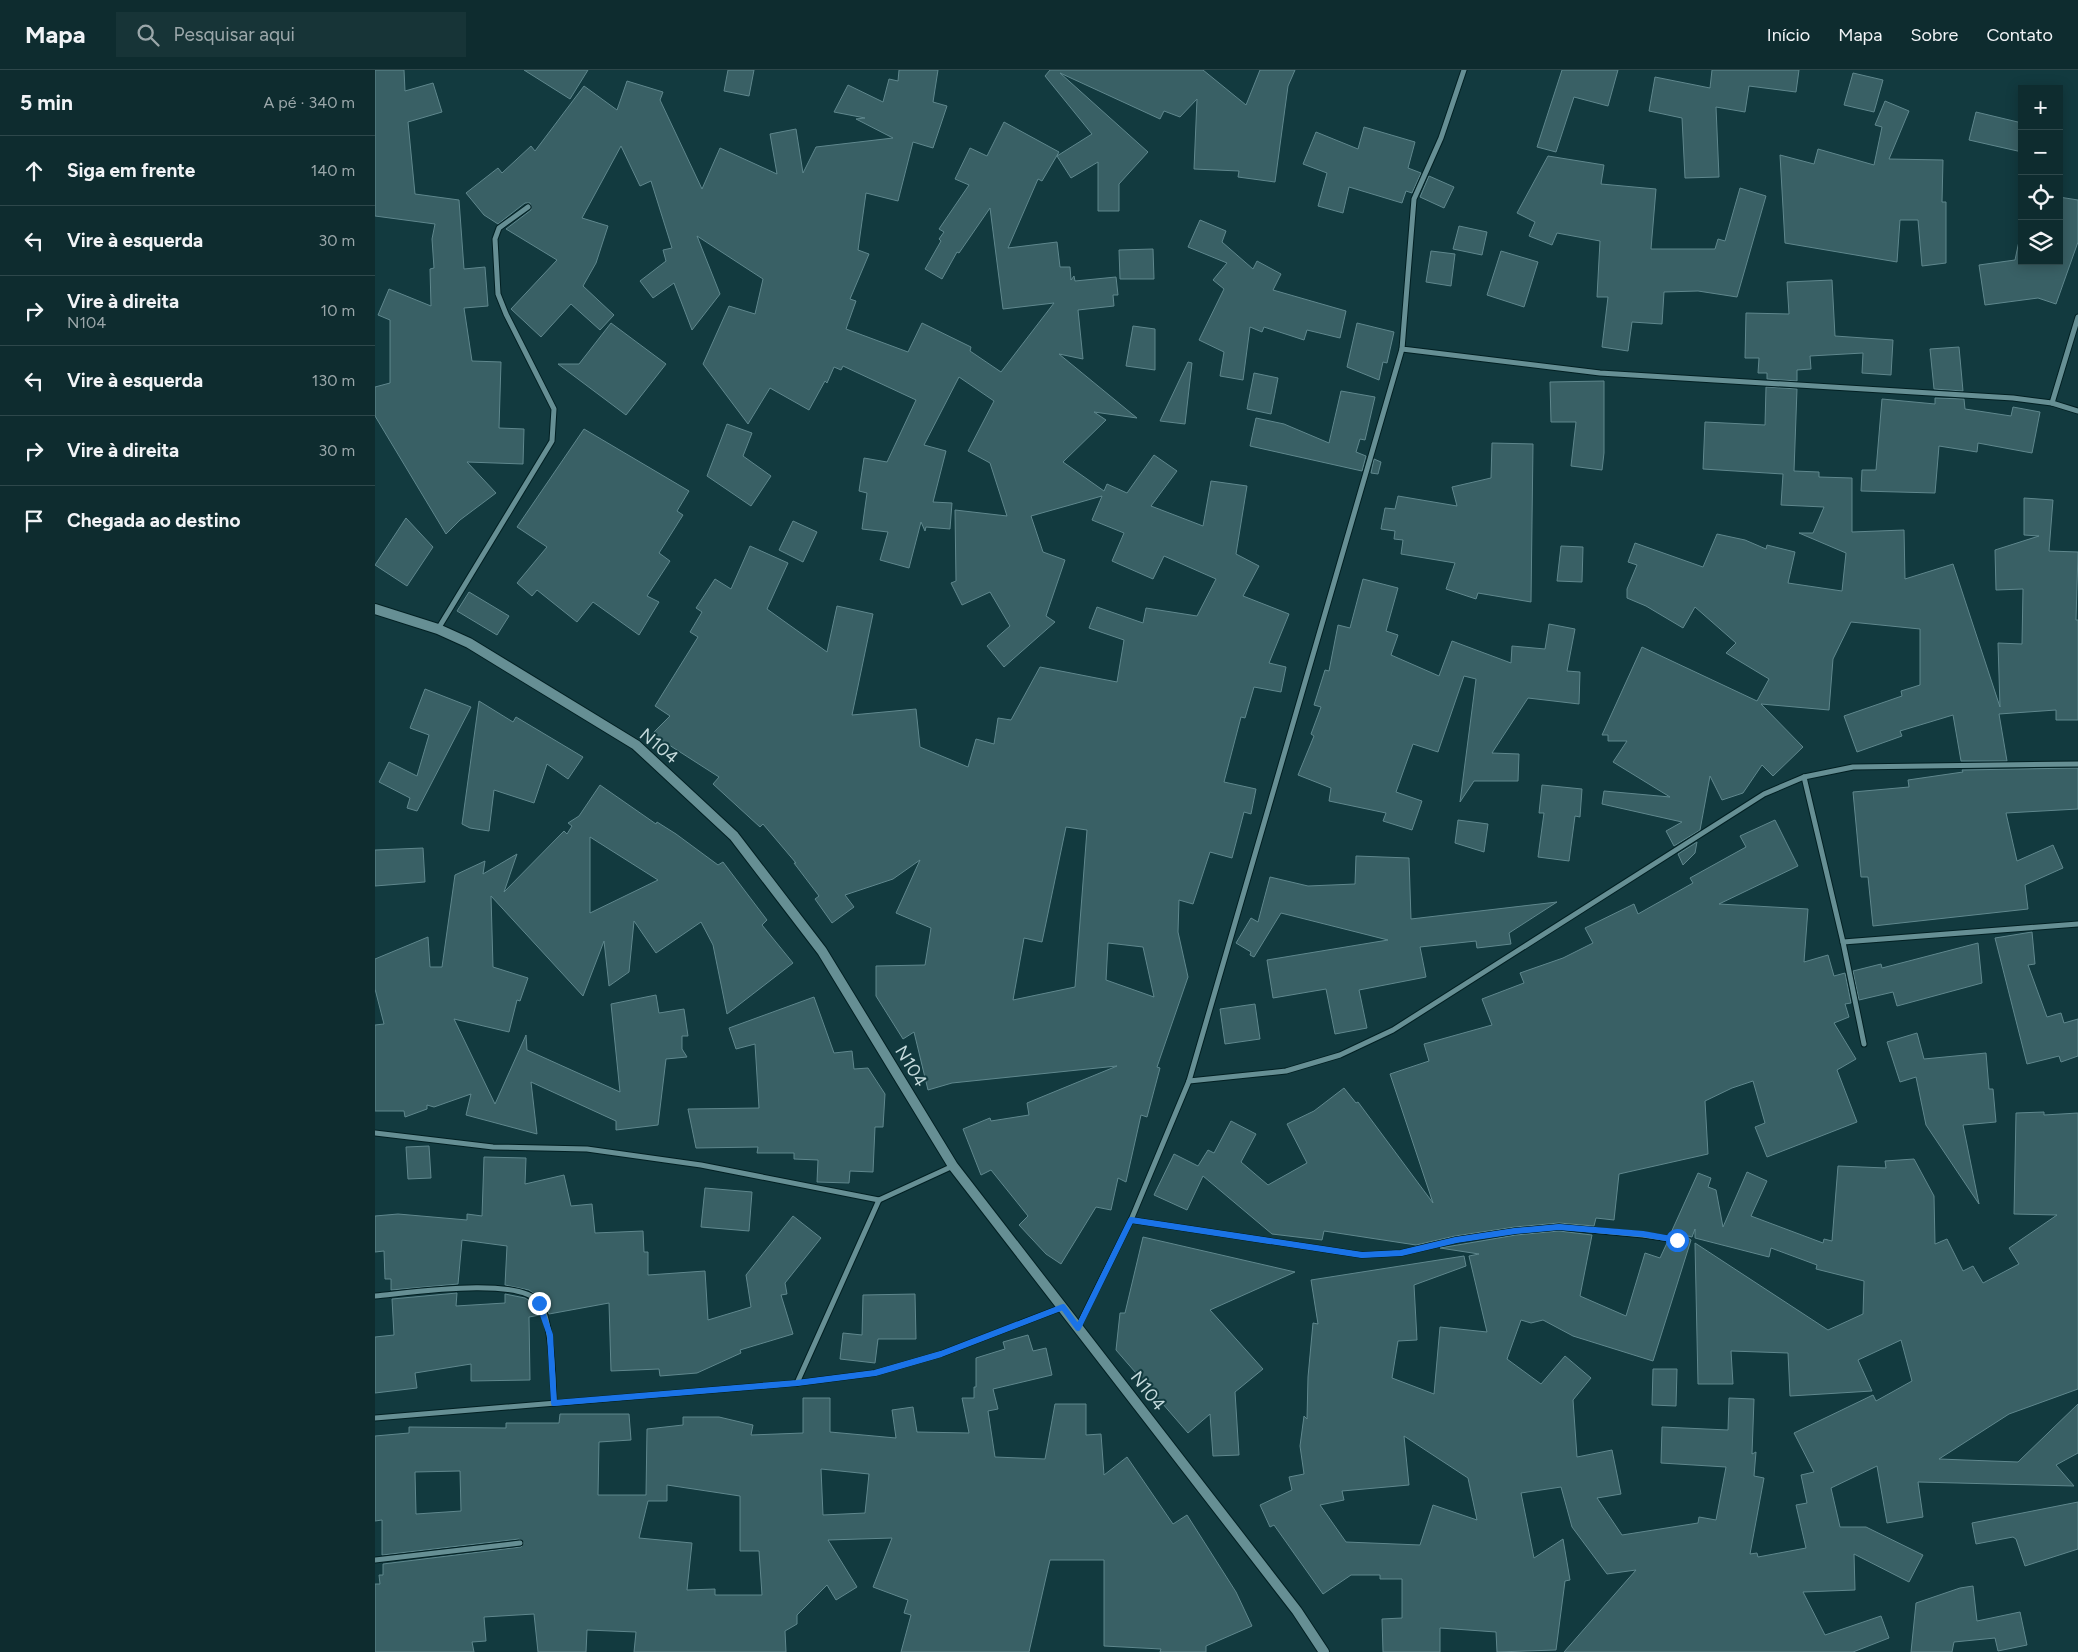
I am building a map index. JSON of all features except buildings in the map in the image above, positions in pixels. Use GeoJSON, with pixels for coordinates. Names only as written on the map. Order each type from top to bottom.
{"type":"FeatureCollection","features":[{"type":"Feature","properties":{"kind":"street"},"geometry":{"type":"LineString","coordinates":[[1078,1328],[1131,1220],[1189,1082],[1402,349],[1414,199],[1441,138],[1464,70]]}},
{"type":"Feature","properties":{"kind":"street"},"geometry":{"type":"LineString","coordinates":[[438,629],[551,441],[554,410],[506,314],[499,294],[495,239],[499,228],[528,206]]}},
{"type":"Feature","properties":{"kind":"street"},"geometry":{"type":"LineString","coordinates":[[2052,402],[2078,317]]}},
{"type":"Feature","properties":{"kind":"street"},"geometry":{"type":"LineString","coordinates":[[1402,349],[1600,373],[2013,398],[2052,402],[2078,411]]}},
{"type":"Feature","properties":{"kind":"street","name":"N104"},"geometry":{"type":"LineString","coordinates":[[375,609],[438,629],[469,643],[636,745],[734,836],[822,950],[953,1166],[1297,1611],[1324,1652]]}},
{"type":"Feature","properties":{"kind":"street"},"geometry":{"type":"LineString","coordinates":[[1189,1082],[1286,1072],[1340,1055],[1393,1030],[1764,794],[1804,777],[1853,767],[2078,764]]}},
{"type":"Feature","properties":{"kind":"street"},"geometry":{"type":"LineString","coordinates":[[1804,777],[1843,942],[1863,1044]]}},
{"type":"Feature","properties":{"kind":"street"},"geometry":{"type":"LineString","coordinates":[[1843,942],[2078,924]]}},
{"type":"Feature","properties":{"kind":"street"},"geometry":{"type":"LineString","coordinates":[[375,1133],[493,1147],[597,1150],[701,1165],[879,1200],[953,1166]]}},
{"type":"Feature","properties":{"kind":"street"},"geometry":{"type":"LineString","coordinates":[[797,1383],[879,1200]]}},
{"type":"Feature","properties":{"kind":"street"},"geometry":{"type":"LineString","coordinates":[[1131,1220],[1362,1255],[1401,1253],[1456,1240],[1515,1231],[1559,1227],[1643,1234],[1677,1240]]}},
{"type":"Feature","properties":{"kind":"street"},"geometry":{"type":"LineString","coordinates":[[375,1296],[480,1287],[522,1291],[539,1303],[550,1335],[554,1403]]}},
{"type":"Feature","properties":{"kind":"street"},"geometry":{"type":"LineString","coordinates":[[375,1418],[797,1383],[875,1373],[941,1354],[1063,1307]]}},
{"type":"Feature","properties":{"kind":"street"},"geometry":{"type":"LineString","coordinates":[[375,1560],[520,1543]]}},
{"type":"Feature","properties":{"kind":"route"},"geometry":{"type":"LineString","coordinates":[[539,1303],[550,1335],[554,1403],[797,1383],[875,1373],[941,1354],[1063,1307],[1078,1328],[1131,1220],[1294,1243],[1362,1255],[1401,1253],[1456,1240],[1515,1231],[1559,1227],[1643,1234],[1677,1240]]}}]}
